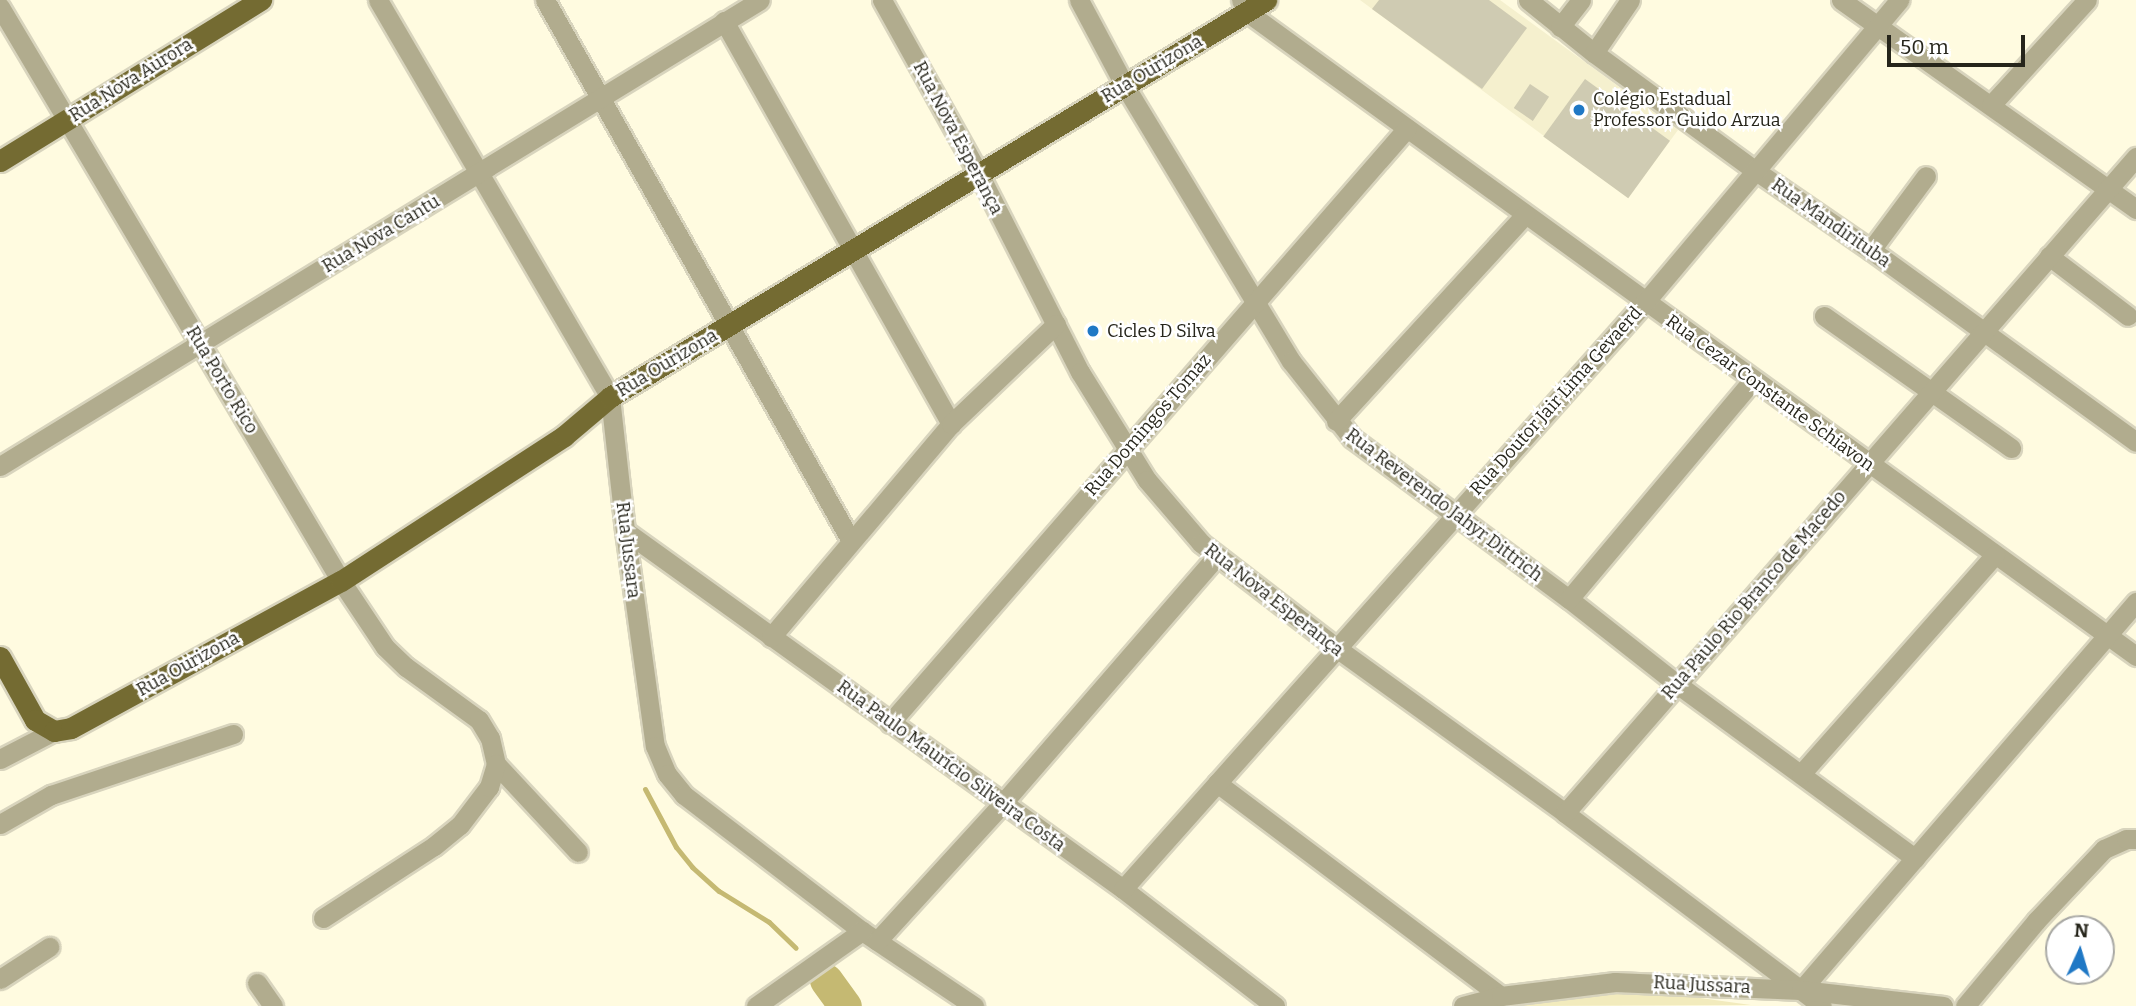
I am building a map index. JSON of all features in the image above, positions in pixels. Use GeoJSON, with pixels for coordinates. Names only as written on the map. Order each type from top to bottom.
{"type":"FeatureCollection","features":[{"type":"Feature","properties":{"kind":"main road","name":"Rua Nova Aurora"},"geometry":{"type":"LineString","coordinates":[[0,161],[261,0]]}},
{"type":"Feature","properties":{"kind":"main road","name":"Rua Ourizona"},"geometry":{"type":"LineString","coordinates":[[63,730],[341,581],[564,436],[610,397],[1125,86],[1244,6],[1266,0]]}},
{"type":"Feature","properties":{"kind":"main road"},"geometry":{"type":"LineString","coordinates":[[0,657],[35,720],[63,730]]}},
{"type":"Feature","properties":{"kind":"street","name":"Rua Jussara"},"geometry":{"type":"LineString","coordinates":[[378,0],[610,397],[625,531],[655,746],[667,774],[684,795],[870,936],[974,1006]]}},
{"type":"Feature","properties":{"kind":"street"},"geometry":{"type":"LineString","coordinates":[[545,0],[850,540]]}},
{"type":"Feature","properties":{"kind":"street","name":"Rua Nova Cantu"},"geometry":{"type":"LineString","coordinates":[[0,466],[760,0]]}},
{"type":"Feature","properties":{"kind":"street","name":"Rua Nova Esperança"},"geometry":{"type":"LineString","coordinates":[[882,0],[979,174],[1080,372],[1147,480],[1200,543],[1338,649],[1565,813],[1822,1006]]}},
{"type":"Feature","properties":{"kind":"street","name":"Rua Reverendo Jahyr Dittrich"},"geometry":{"type":"LineString","coordinates":[[1079,0],[1125,86],[1291,361],[1352,438],[1569,598],[1677,684],[1915,858]]}},
{"type":"Feature","properties":{"kind":"street","name":"Rua Mandirituba"},"geometry":{"type":"LineString","coordinates":[[1528,0],[1594,53],[1756,171],[1871,250],[2136,442]]}},
{"type":"Feature","properties":{"kind":"street"},"geometry":{"type":"LineString","coordinates":[[1560,27],[1581,0]]}},
{"type":"Feature","properties":{"kind":"street"},"geometry":{"type":"LineString","coordinates":[[1594,53],[1630,0]]}},
{"type":"Feature","properties":{"kind":"street"},"geometry":{"type":"LineString","coordinates":[[1841,0],[2136,209]]}},
{"type":"Feature","properties":{"kind":"street","name":"Rua Doutor Jair Lima Gevaerd"},"geometry":{"type":"LineString","coordinates":[[1123,889],[1645,302],[1899,0]]}},
{"type":"Feature","properties":{"kind":"street"},"geometry":{"type":"LineString","coordinates":[[1991,105],[2087,0]]}},
{"type":"Feature","properties":{"kind":"street","name":"Rua Cezar Constante Schiavon"},"geometry":{"type":"LineString","coordinates":[[1244,6],[1752,381],[2136,656]]}},
{"type":"Feature","properties":{"kind":"street","name":"Rua Porto Rico"},"geometry":{"type":"LineString","coordinates":[[0,8],[341,581],[385,647],[406,667],[480,720],[490,737],[496,764]]}},
{"type":"Feature","properties":{"kind":"street"},"geometry":{"type":"LineString","coordinates":[[724,21],[850,250],[950,424]]}},
{"type":"Feature","properties":{"kind":"street","name":"Rua Domingos Tomaz"},"geometry":{"type":"LineString","coordinates":[[890,723],[1407,128]]}},
{"type":"Feature","properties":{"kind":"street","name":"Rua Paulo Rio Branco de Macedo"},"geometry":{"type":"LineString","coordinates":[[1565,813],[2136,157]]}},
{"type":"Feature","properties":{"kind":"street"},"geometry":{"type":"LineString","coordinates":[[1871,250],[1926,176]]}},
{"type":"Feature","properties":{"kind":"street"},"geometry":{"type":"LineString","coordinates":[[1336,421],[1525,215]]}},
{"type":"Feature","properties":{"kind":"street"},"geometry":{"type":"LineString","coordinates":[[2049,256],[2128,316]]}},
{"type":"Feature","properties":{"kind":"street"},"geometry":{"type":"LineString","coordinates":[[1824,316],[2011,448]]}},
{"type":"Feature","properties":{"kind":"street"},"geometry":{"type":"LineString","coordinates":[[771,637],[950,424],[1056,324]]}},
{"type":"Feature","properties":{"kind":"street"},"geometry":{"type":"LineString","coordinates":[[1569,598],[1752,381]]}},
{"type":"Feature","properties":{"kind":"street","name":"Rua Paulo Maurício Silveira Costa"},"geometry":{"type":"LineString","coordinates":[[625,531],[1123,889],[1275,1006]]}},
{"type":"Feature","properties":{"kind":"street"},"geometry":{"type":"LineString","coordinates":[[1801,774],[1995,555]]}},
{"type":"Feature","properties":{"kind":"street"},"geometry":{"type":"LineString","coordinates":[[756,1006],[870,936],[1002,804],[1216,557]]}},
{"type":"Feature","properties":{"kind":"street"},"geometry":{"type":"LineString","coordinates":[[1801,990],[2136,602]]}},
{"type":"Feature","properties":{"kind":"street"},"geometry":{"type":"LineString","coordinates":[[0,759],[63,730]]}},
{"type":"Feature","properties":{"kind":"street"},"geometry":{"type":"LineString","coordinates":[[0,824],[51,795],[233,734]]}},
{"type":"Feature","properties":{"kind":"street"},"geometry":{"type":"LineString","coordinates":[[496,764],[578,852]]}},
{"type":"Feature","properties":{"kind":"street"},"geometry":{"type":"LineString","coordinates":[[323,918],[434,846],[460,825],[489,787],[496,764]]}},
{"type":"Feature","properties":{"kind":"street"},"geometry":{"type":"LineString","coordinates":[[1217,783],[1501,996]]}},
{"type":"Feature","properties":{"kind":"street"},"geometry":{"type":"LineString","coordinates":[[1965,1006],[2036,921],[2105,849],[2126,839],[2136,839]]}},
{"type":"Feature","properties":{"kind":"street"},"geometry":{"type":"LineString","coordinates":[[0,979],[49,947]]}},
{"type":"Feature","properties":{"kind":"street","name":"Rua Jussara"},"geometry":{"type":"LineString","coordinates":[[1463,1006],[1501,996],[1615,982],[1801,990],[1943,1006]]}},
{"type":"Feature","properties":{"kind":"street"},"geometry":{"type":"LineString","coordinates":[[257,983],[273,1006]]}},
{"type":"Feature","properties":{"kind":"shaded area","name":"Colégio Estadual Professor Guido Arzua"},"geometry":{"type":"Polygon","coordinates":[[[1360,0],[1500,0],[1678,130],[1628,198],[1360,0]]]}},
{"type":"Feature","properties":{"kind":"shaded area"},"geometry":{"type":"Polygon","coordinates":[[[1635,989],[1751,1005],[1512,1006],[1524,1003],[1635,989]]]}},
{"type":"Feature","properties":{"kind":"building"},"geometry":{"type":"Polygon","coordinates":[[[1379,0],[1489,0],[1527,28],[1482,89],[1372,9],[1379,0]]]}},
{"type":"Feature","properties":{"kind":"building"},"geometry":{"type":"Polygon","coordinates":[[[1585,79],[1670,141],[1628,198],[1543,136],[1585,79]]]}},
{"type":"Feature","properties":{"kind":"building"},"geometry":{"type":"Polygon","coordinates":[[[1530,84],[1549,97],[1533,121],[1514,108],[1530,84]]]}},
{"type":"Feature","properties":{"kind":"waterway"},"geometry":{"type":"LineString","coordinates":[[645,789],[676,847],[692,867],[719,891],[769,922],[796,948]]}},
{"type":"Feature","properties":{"kind":"waterway"},"geometry":{"type":"LineString","coordinates":[[826,980],[845,1006]]}},
{"type":"Feature","properties":{"kind":"place","name":"Colégio Estadual Professor Guido Arzua"},"geometry":{"type":"Point","coordinates":[1579,110]}},
{"type":"Feature","properties":{"kind":"place","name":"Cicles D Silva"},"geometry":{"type":"Point","coordinates":[1093,331]}}]}
